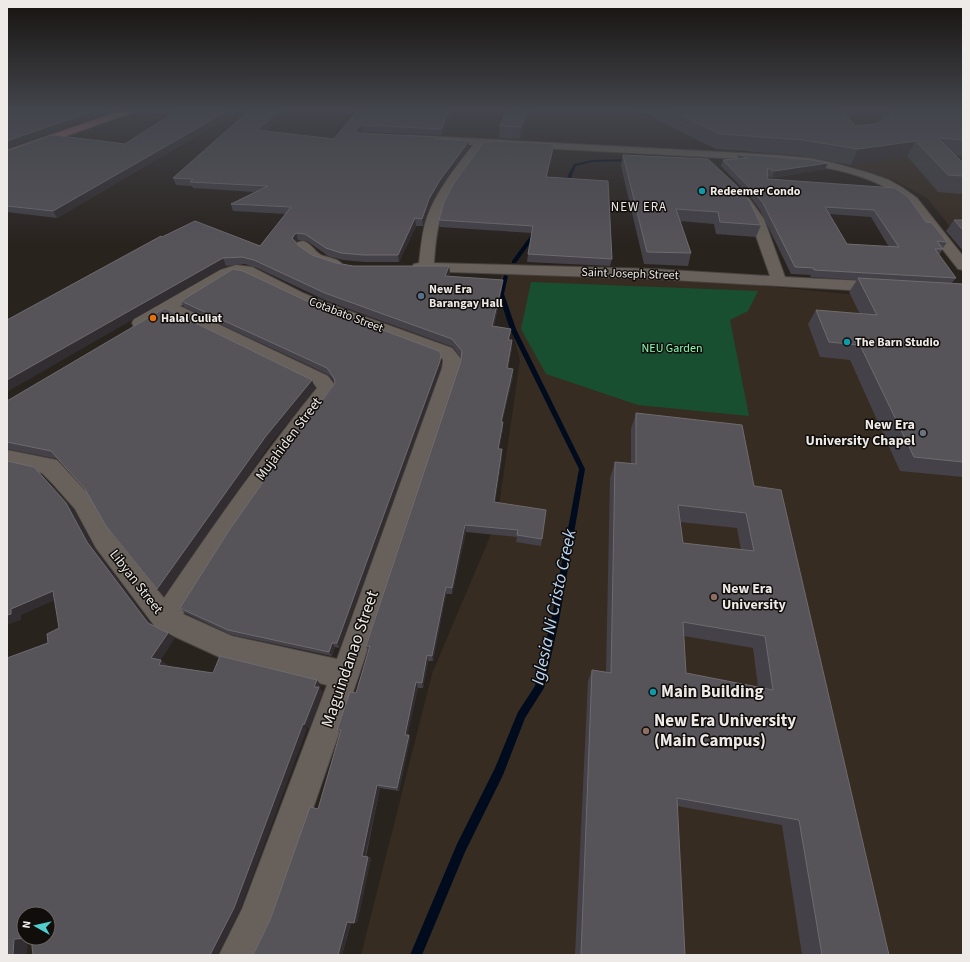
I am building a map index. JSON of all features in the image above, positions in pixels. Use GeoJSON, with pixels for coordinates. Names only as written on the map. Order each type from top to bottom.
{"type":"FeatureCollection","features":[{"type":"Feature","properties":{"kind":"street"},"geometry":{"type":"LineString","coordinates":[[426,267],[430,234],[440,203],[452,182],[472,155]]}},
{"type":"Feature","properties":{"kind":"street"},"geometry":{"type":"LineString","coordinates":[[698,155],[706,165]]}},
{"type":"Feature","properties":{"kind":"street"},"geometry":{"type":"LineString","coordinates":[[714,155],[790,159],[830,165],[885,183],[913,201],[963,266]]}},
{"type":"Feature","properties":{"kind":"street"},"geometry":{"type":"LineString","coordinates":[[735,192],[746,203],[757,219],[779,280]]}},
{"type":"Feature","properties":{"kind":"street"},"geometry":{"type":"LineString","coordinates":[[302,245],[311,255],[321,261],[350,266]]}},
{"type":"Feature","properties":{"kind":"street","name":"Saint Joseph Street"},"geometry":{"type":"LineString","coordinates":[[404,267],[646,274],[779,280],[899,288]]}},
{"type":"Feature","properties":{"kind":"street","name":"Cotabato Street"},"geometry":{"type":"LineString","coordinates":[[168,307],[225,273],[239,269],[247,270],[297,296],[321,306],[446,352],[452,359]]}},
{"type":"Feature","properties":{"kind":"street"},"geometry":{"type":"LineString","coordinates":[[127,331],[168,307]]}},
{"type":"Feature","properties":{"kind":"street","name":"Mujahiden Street"},"geometry":{"type":"LineString","coordinates":[[165,618],[269,464],[326,389],[326,385],[321,380],[168,307]]}},
{"type":"Feature","properties":{"kind":"street","name":"Maguindanao Street"},"geometry":{"type":"LineString","coordinates":[[238,955],[257,919],[345,675],[448,376],[452,359]]}},
{"type":"Feature","properties":{"kind":"street","name":"Libyan Street"},"geometry":{"type":"LineString","coordinates":[[11,464],[49,466],[83,503],[104,541],[165,618],[230,649],[345,675]]}},
{"type":"Feature","properties":{"kind":"shaded area"},"geometry":{"type":"Polygon","coordinates":[[[781,155],[963,155],[963,243],[927,198],[894,180],[829,159],[781,155]]]}},
{"type":"Feature","properties":{"kind":"shaded area","name":"New Era University"},"geometry":{"type":"Polygon","coordinates":[[[503,272],[754,285],[911,300],[963,384],[963,955],[361,955],[432,674],[497,520],[520,360],[513,334],[496,294],[503,272]]]}},
{"type":"Feature","properties":{"kind":"green space","name":"NEU Garden"},"geometry":{"type":"Polygon","coordinates":[[[531,282],[758,291],[748,311],[730,320],[749,416],[638,405],[546,374],[521,329],[531,282]]]}},
{"type":"Feature","properties":{"kind":"building"},"geometry":{"type":"Polygon","coordinates":[[[7,155],[151,155],[53,211],[7,206],[7,155]]]}},
{"type":"Feature","properties":{"kind":"building"},"geometry":{"type":"Polygon","coordinates":[[[199,155],[459,155],[440,180],[429,199],[422,219],[415,218],[398,255],[363,255],[341,253],[326,248],[305,234],[296,233],[292,238],[299,246],[312,255],[336,263],[353,266],[449,266],[445,276],[503,280],[492,326],[511,329],[508,340],[512,340],[507,368],[513,369],[501,422],[503,422],[498,449],[502,449],[494,502],[546,510],[542,539],[517,535],[518,530],[465,525],[452,588],[446,587],[432,656],[427,655],[422,683],[416,682],[405,735],[409,735],[397,788],[377,785],[362,856],[368,857],[354,923],[347,922],[338,955],[253,955],[270,920],[310,807],[318,809],[341,730],[337,730],[350,692],[356,693],[370,646],[366,646],[461,361],[462,351],[452,339],[325,293],[254,260],[242,257],[223,258],[7,380],[7,320],[161,236],[162,237],[195,221],[260,246],[291,207],[231,204],[268,186],[190,182],[193,179],[173,178],[199,155]]]}},
{"type":"Feature","properties":{"kind":"building"},"geometry":{"type":"Polygon","coordinates":[[[475,155],[551,155],[546,177],[608,181],[612,259],[528,254],[533,226],[439,220],[444,202],[454,183],[475,155]]]}},
{"type":"Feature","properties":{"kind":"building"},"geometry":{"type":"Polygon","coordinates":[[[623,155],[708,159],[738,187],[750,202],[761,225],[720,222],[718,212],[676,209],[691,253],[647,252],[623,155]]]}},
{"type":"Feature","properties":{"kind":"building"},"geometry":{"type":"Polygon","coordinates":[[[741,155],[750,155],[812,160],[828,163],[774,171],[767,168],[768,179],[895,188],[908,197],[926,222],[932,223],[947,242],[937,241],[943,249],[935,249],[956,278],[814,270],[814,268],[795,267],[763,203],[723,160],[748,158],[741,155]],[[825,207],[847,244],[899,247],[874,210],[825,207]]]}},
{"type":"Feature","properties":{"kind":"building"},"geometry":{"type":"Polygon","coordinates":[[[929,155],[955,155],[963,163],[963,176],[948,175],[929,155]]]}},
{"type":"Feature","properties":{"kind":"building"},"geometry":{"type":"Polygon","coordinates":[[[954,220],[963,220],[963,230],[954,220]]]}},
{"type":"Feature","properties":{"kind":"building"},"geometry":{"type":"Polygon","coordinates":[[[233,269],[243,271],[313,304],[439,351],[441,354],[440,361],[337,643],[332,643],[329,652],[228,630],[180,608],[228,532],[335,383],[334,378],[327,368],[181,301],[233,269]]]}},
{"type":"Feature","properties":{"kind":"building"},"geometry":{"type":"Polygon","coordinates":[[[858,278],[963,284],[963,462],[914,457],[860,345],[829,342],[816,310],[877,315],[858,278]]]}},
{"type":"Feature","properties":{"kind":"building"},"geometry":{"type":"Polygon","coordinates":[[[165,308],[312,380],[266,436],[157,589],[106,526],[85,489],[51,451],[7,442],[7,401],[165,308]]]}},
{"type":"Feature","properties":{"kind":"building","name":"Main Building"},"geometry":{"type":"Polygon","coordinates":[[[636,413],[742,425],[754,486],[781,490],[889,955],[822,955],[799,820],[677,798],[685,955],[581,955],[592,670],[611,673],[615,462],[636,464],[636,413]],[[678,505],[683,543],[754,551],[746,513],[678,505]],[[683,622],[686,673],[773,690],[765,636],[683,622]]]}},
{"type":"Feature","properties":{"kind":"building"},"geometry":{"type":"Polygon","coordinates":[[[7,461],[34,467],[66,503],[87,542],[148,623],[168,633],[151,658],[161,660],[159,665],[213,673],[220,656],[317,680],[314,687],[319,687],[304,725],[303,724],[234,908],[210,955],[33,955],[32,946],[56,946],[56,906],[16,906],[16,939],[14,939],[13,955],[7,955],[7,658],[48,643],[47,634],[59,628],[53,591],[11,609],[11,614],[7,615],[7,461]]]}},
{"type":"Feature","properties":{"kind":"waterway","name":"Iglesia Ni Cristo Creek"},"geometry":{"type":"LineString","coordinates":[[568,187],[570,175],[575,165],[592,161],[631,160]]}},
{"type":"Feature","properties":{"kind":"waterway","name":"Iglesia Ni Cristo Creek"},"geometry":{"type":"LineString","coordinates":[[514,262],[536,232]]}},
{"type":"Feature","properties":{"kind":"waterway","name":"Iglesia Ni Cristo Creek"},"geometry":{"type":"LineString","coordinates":[[416,955],[461,848],[499,771],[521,715],[539,688],[555,621],[582,469],[513,329],[501,294],[506,276]]}},
{"type":"Feature","properties":{"kind":"place","name":"Redeemer Condo"},"geometry":{"type":"Point","coordinates":[702,191]}},
{"type":"Feature","properties":{"kind":"place","name":"New Era Barangay Hall"},"geometry":{"type":"Point","coordinates":[421,296]}},
{"type":"Feature","properties":{"kind":"place","name":"Halal Culiat"},"geometry":{"type":"Point","coordinates":[153,318]}},
{"type":"Feature","properties":{"kind":"place","name":"The Barn Studio"},"geometry":{"type":"Point","coordinates":[847,342]}},
{"type":"Feature","properties":{"kind":"place","name":"New Era University Chapel"},"geometry":{"type":"Point","coordinates":[923,433]}},
{"type":"Feature","properties":{"kind":"place","name":"New Era University"},"geometry":{"type":"Point","coordinates":[714,597]}},
{"type":"Feature","properties":{"kind":"place","name":"Main Building"},"geometry":{"type":"Point","coordinates":[653,692]}},
{"type":"Feature","properties":{"kind":"place","name":"New Era University (Main Campus)"},"geometry":{"type":"Point","coordinates":[646,731]}},
{"type":"Feature","properties":{"kind":"district","name":"NEW ERA"},"geometry":{"type":"Point","coordinates":[639,207]}}]}
